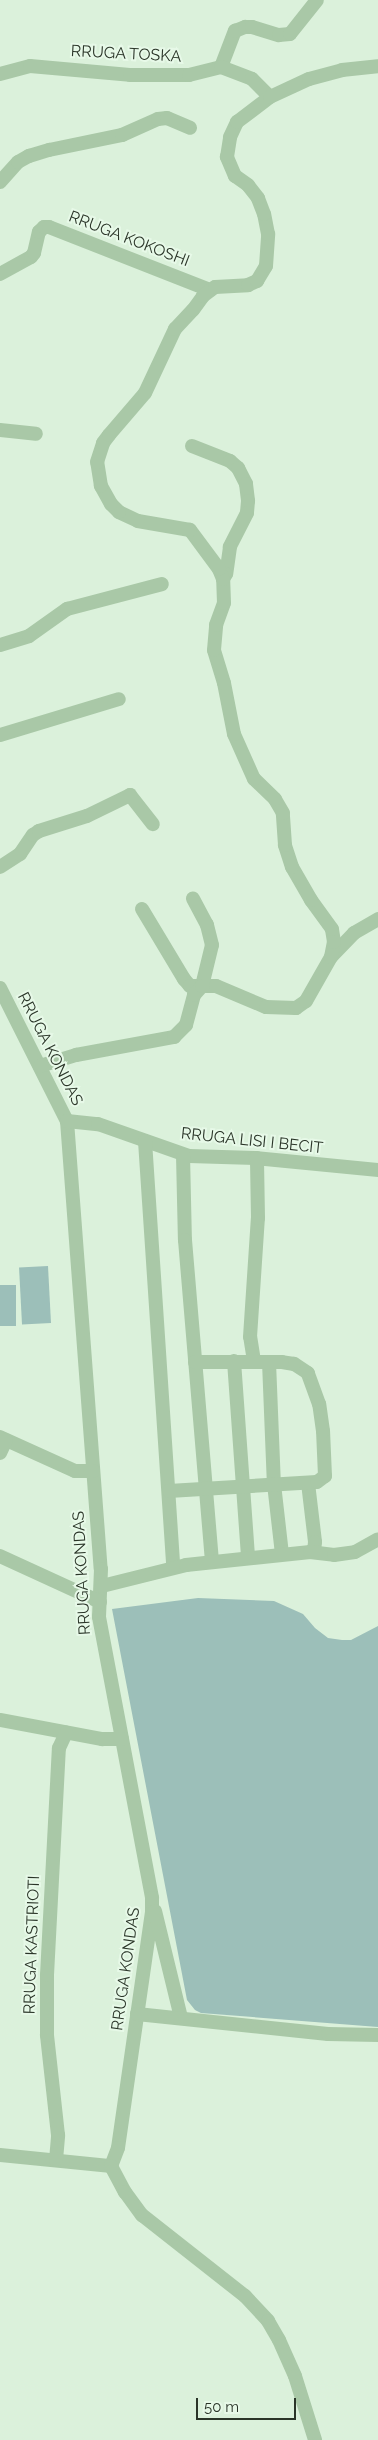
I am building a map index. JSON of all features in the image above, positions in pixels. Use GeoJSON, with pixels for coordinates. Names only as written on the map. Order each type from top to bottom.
{"type":"FeatureCollection","features":[{"type":"Feature","properties":{"kind":"street"},"geometry":{"type":"LineString","coordinates":[[270,97],[252,79],[221,67],[235,31],[244,27],[252,27],[279,34],[290,34],[317,0]]}},
{"type":"Feature","properties":{"kind":"street","name":"RRUGA TOSKA"},"geometry":{"type":"LineString","coordinates":[[0,74],[30,66],[130,75],[189,75],[221,67]]}},
{"type":"Feature","properties":{"kind":"street"},"geometry":{"type":"LineString","coordinates":[[331,957],[334,942],[332,929],[314,905],[292,867],[284,845],[283,813],[274,799],[254,779],[234,734],[214,642],[216,625],[224,605],[223,580],[216,565],[190,530],[138,521],[119,512],[107,497],[97,470],[103,443],[145,393],[175,329],[210,290],[248,285],[261,276],[266,266],[268,234],[264,214],[258,198],[248,185],[235,176],[227,158],[230,138],[238,122],[270,97],[323,74],[378,66]]}},
{"type":"Feature","properties":{"kind":"street"},"geometry":{"type":"LineString","coordinates":[[0,182],[18,162],[29,156],[122,135],[158,119],[167,118],[190,128]]}},
{"type":"Feature","properties":{"kind":"street","name":"RRUGA KOKOSHI"},"geometry":{"type":"LineString","coordinates":[[0,274],[30,257],[34,253],[39,232],[44,227],[49,227],[210,290]]}},
{"type":"Feature","properties":{"kind":"street"},"geometry":{"type":"LineString","coordinates":[[0,430],[36,434]]}},
{"type":"Feature","properties":{"kind":"street"},"geometry":{"type":"LineString","coordinates":[[192,446],[230,461],[238,468],[246,484],[247,512],[230,546],[226,574],[223,580]]}},
{"type":"Feature","properties":{"kind":"street"},"geometry":{"type":"LineString","coordinates":[[0,645],[29,636],[67,609],[162,584]]}},
{"type":"Feature","properties":{"kind":"street"},"geometry":{"type":"LineString","coordinates":[[0,735],[120,699]]}},
{"type":"Feature","properties":{"kind":"street"},"geometry":{"type":"LineString","coordinates":[[0,867],[20,854],[39,831],[87,816],[130,795],[153,824]]}},
{"type":"Feature","properties":{"kind":"street"},"geometry":{"type":"LineString","coordinates":[[40,1066],[76,1055],[174,1037],[186,1025],[194,995],[202,986],[212,945],[207,925],[193,898]]}},
{"type":"Feature","properties":{"kind":"street"},"geometry":{"type":"LineString","coordinates":[[142,909],[190,986],[216,986],[266,1007],[296,1008],[306,1001],[331,957],[354,932],[378,919]]}},
{"type":"Feature","properties":{"kind":"street","name":"RRUGA KONDAS"},"geometry":{"type":"LineString","coordinates":[[0,988],[67,1121],[102,1586],[99,1617],[152,1898],[152,1912],[118,2148],[111,2166]]}},
{"type":"Feature","properties":{"kind":"street","name":"RRUGA LISI I BECIT"},"geometry":{"type":"LineString","coordinates":[[67,1121],[98,1124],[184,1155],[257,1158],[378,1170]]}},
{"type":"Feature","properties":{"kind":"street"},"geometry":{"type":"LineString","coordinates":[[144,1141],[174,1567]]}},
{"type":"Feature","properties":{"kind":"street"},"geometry":{"type":"LineString","coordinates":[[184,1155],[185,1231],[212,1562]]}},
{"type":"Feature","properties":{"kind":"street"},"geometry":{"type":"LineString","coordinates":[[254,1361],[250,1328],[258,1218],[257,1158]]}},
{"type":"Feature","properties":{"kind":"street"},"geometry":{"type":"LineString","coordinates":[[234,1361],[248,1557]]}},
{"type":"Feature","properties":{"kind":"street"},"geometry":{"type":"LineString","coordinates":[[169,1491],[308,1483],[317,1482],[325,1476],[323,1431],[312,1382],[308,1373],[301,1367],[269,1362],[195,1362]]}},
{"type":"Feature","properties":{"kind":"street"},"geometry":{"type":"LineString","coordinates":[[269,1362],[274,1484],[282,1554]]}},
{"type":"Feature","properties":{"kind":"street"},"geometry":{"type":"LineString","coordinates":[[2,1443],[75,1471],[93,1471]]}},
{"type":"Feature","properties":{"kind":"street"},"geometry":{"type":"LineString","coordinates":[[308,1483],[315,1542],[314,1552]]}},
{"type":"Feature","properties":{"kind":"street"},"geometry":{"type":"LineString","coordinates":[[102,1586],[174,1567],[248,1557],[314,1552],[334,1555],[355,1552],[378,1539]]}},
{"type":"Feature","properties":{"kind":"street"},"geometry":{"type":"LineString","coordinates":[[0,1556],[100,1602]]}},
{"type":"Feature","properties":{"kind":"street"},"geometry":{"type":"LineString","coordinates":[[0,1720],[102,1739],[122,1739]]}},
{"type":"Feature","properties":{"kind":"street","name":"RRUGA KASTRIOTI"},"geometry":{"type":"LineString","coordinates":[[56,2160],[58,2136],[47,2036],[47,1975],[59,1748],[66,1733]]}},
{"type":"Feature","properties":{"kind":"street"},"geometry":{"type":"LineString","coordinates":[[152,1898],[181,2018]]}},
{"type":"Feature","properties":{"kind":"street"},"geometry":{"type":"LineString","coordinates":[[137,2014],[328,2034],[378,2035]]}},
{"type":"Feature","properties":{"kind":"street"},"geometry":{"type":"LineString","coordinates":[[0,2155],[111,2166],[125,2192],[142,2215],[245,2296],[268,2321],[283,2348],[295,2376],[315,2440]]}},
{"type":"Feature","properties":{"kind":"shaded area"},"geometry":{"type":"Polygon","coordinates":[[[48,1266],[51,1323],[22,1324],[19,1268],[48,1266]]]}},
{"type":"Feature","properties":{"kind":"shaded area"},"geometry":{"type":"Polygon","coordinates":[[[0,1285],[16,1285],[16,1326],[0,1326],[0,1285]]]}},
{"type":"Feature","properties":{"kind":"shaded area"},"geometry":{"type":"Polygon","coordinates":[[[198,1598],[274,1601],[303,1614],[315,1628],[328,1638],[351,1640],[378,1626],[378,2027],[201,2013],[195,2010],[187,2000],[112,1609],[198,1598]]]}}]}
